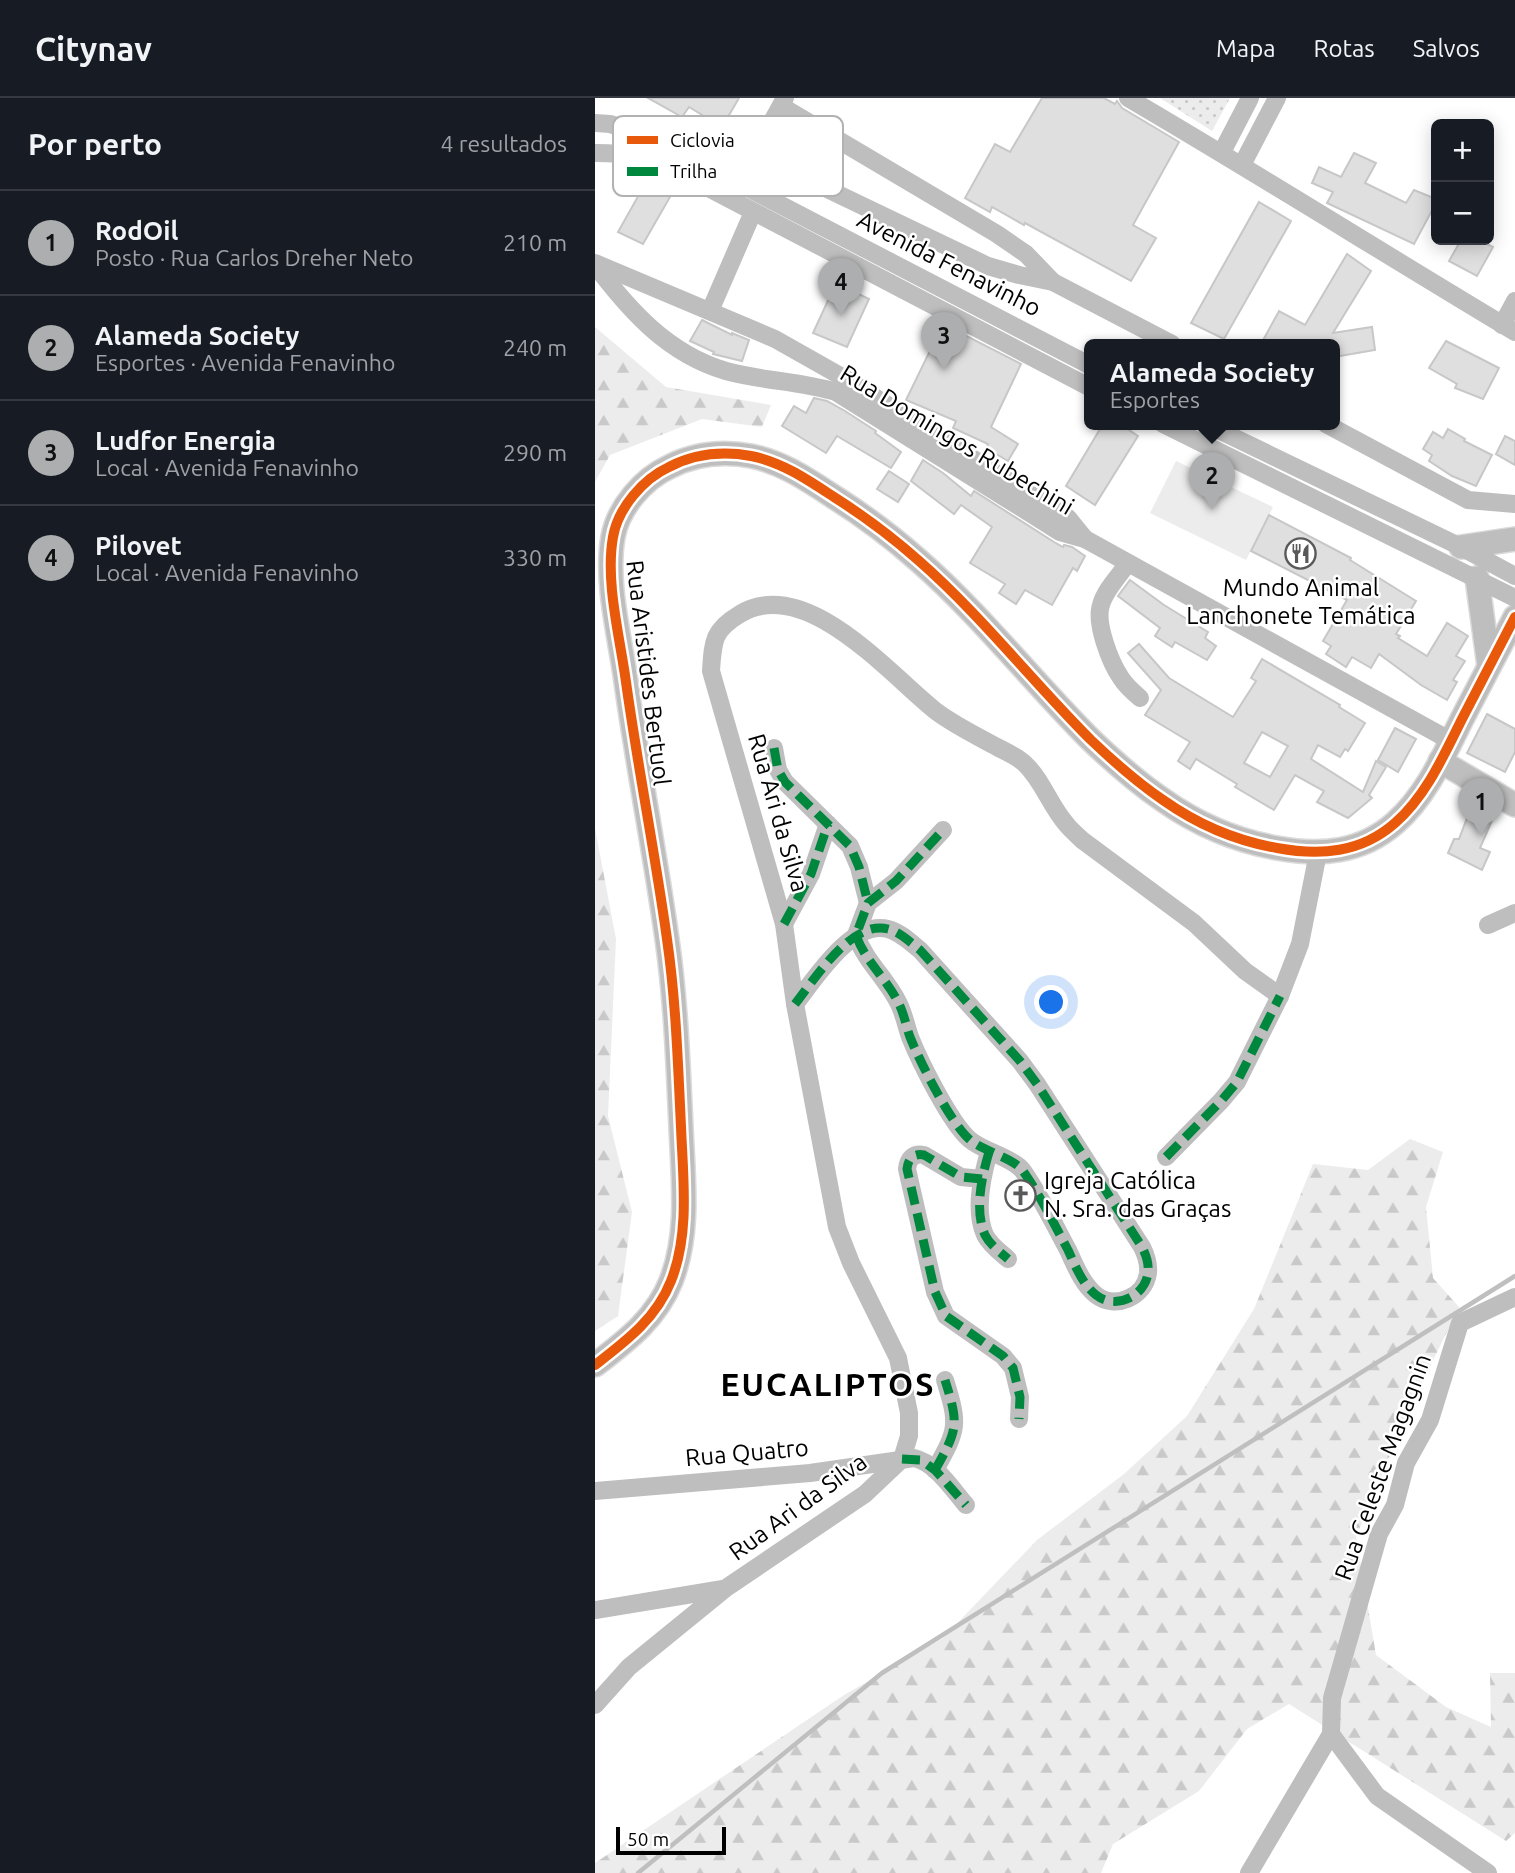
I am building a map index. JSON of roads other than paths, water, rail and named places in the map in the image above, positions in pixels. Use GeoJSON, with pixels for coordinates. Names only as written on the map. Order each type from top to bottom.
{"type":"FeatureCollection","features":[{"type":"Feature","properties":{"kind":"main road","name":"Rua Aristides Bertuol"},"geometry":{"type":"LineString","coordinates":[[595,1365],[635,1334],[655,1310],[669,1286],[683,1232],[679,1092],[668,944],[642,792],[610,572],[613,532],[626,506],[645,482],[666,468],[694,456],[752,456],[789,469],[872,522],[921,562],[1093,741],[1163,800],[1198,821],[1235,837],[1276,848],[1318,853],[1359,846],[1397,822],[1416,801],[1446,751],[1515,617]]}},
{"type":"Feature","properties":{"kind":"main road"},"geometry":{"type":"LineString","coordinates":[[1461,547],[1515,539]]}},
{"type":"Feature","properties":{"kind":"main road"},"geometry":{"type":"LineString","coordinates":[[1477,578],[1489,666]]}},
{"type":"Feature","properties":{"kind":"main road"},"geometry":{"type":"LineString","coordinates":[[1446,751],[1515,805]]}},
{"type":"Feature","properties":{"kind":"street"},"geometry":{"type":"LineString","coordinates":[[1128,98],[1222,152],[1509,329],[1515,301]]}},
{"type":"Feature","properties":{"kind":"street"},"geometry":{"type":"LineString","coordinates":[[1222,152],[1250,98]]}},
{"type":"Feature","properties":{"kind":"street"},"geometry":{"type":"LineString","coordinates":[[1242,165],[1277,98]]}},
{"type":"Feature","properties":{"kind":"street"},"geometry":{"type":"LineString","coordinates":[[783,102],[806,116]]}},
{"type":"Feature","properties":{"kind":"street","name":"Avenida Fenavinho"},"geometry":{"type":"LineString","coordinates":[[595,122],[613,125]]}},
{"type":"Feature","properties":{"kind":"street"},"geometry":{"type":"LineString","coordinates":[[843,139],[997,234],[1025,254],[1053,282]]}},
{"type":"Feature","properties":{"kind":"street","name":"Avenida Fenavinho"},"geometry":{"type":"LineString","coordinates":[[595,153],[613,153]]}},
{"type":"Feature","properties":{"kind":"street","name":"Avenida Fenavinho"},"geometry":{"type":"LineString","coordinates":[[723,196],[1084,384]]}},
{"type":"Feature","properties":{"kind":"street","name":"Avenida Fenavinho"},"geometry":{"type":"LineString","coordinates":[[765,196],[1084,362]]}},
{"type":"Feature","properties":{"kind":"street"},"geometry":{"type":"LineString","coordinates":[[842,196],[988,266],[1053,282],[1162,339]]}},
{"type":"Feature","properties":{"kind":"street"},"geometry":{"type":"LineString","coordinates":[[709,311],[753,212]]}},
{"type":"Feature","properties":{"kind":"street","name":"Rua Domingos Rubechini"},"geometry":{"type":"LineString","coordinates":[[595,264],[775,339],[844,378],[1068,519],[1085,539]]}},
{"type":"Feature","properties":{"kind":"street","name":"Rua Domingos Rubechini"},"geometry":{"type":"LineString","coordinates":[[595,264],[636,315],[671,345],[728,372],[817,386],[836,392],[1060,532],[1085,539],[1128,563],[1446,751]]}},
{"type":"Feature","properties":{"kind":"street"},"geometry":{"type":"LineString","coordinates":[[914,296],[923,278]]}},
{"type":"Feature","properties":{"kind":"street"},"geometry":{"type":"LineString","coordinates":[[1017,349],[1026,331]]}},
{"type":"Feature","properties":{"kind":"street"},"geometry":{"type":"LineString","coordinates":[[1175,430],[1515,598]]}},
{"type":"Feature","properties":{"kind":"street"},"geometry":{"type":"LineString","coordinates":[[1217,430],[1461,547],[1515,576]]}},
{"type":"Feature","properties":{"kind":"street"},"geometry":{"type":"LineString","coordinates":[[1337,430],[1468,500],[1515,504]]}},
{"type":"Feature","properties":{"kind":"street"},"geometry":{"type":"LineString","coordinates":[[1215,451],[1224,434]]}},
{"type":"Feature","properties":{"kind":"street"},"geometry":{"type":"LineString","coordinates":[[1317,500],[1325,482]]}},
{"type":"Feature","properties":{"kind":"street"},"geometry":{"type":"LineString","coordinates":[[1422,550],[1430,532]]}},
{"type":"Feature","properties":{"kind":"street"},"geometry":{"type":"LineString","coordinates":[[1128,563],[1104,596],[1099,608],[1102,631],[1111,661],[1122,681],[1140,698]]}},
{"type":"Feature","properties":{"kind":"street","name":"Rua Ari da Silva"},"geometry":{"type":"LineString","coordinates":[[595,1705],[629,1667],[726,1588],[865,1494],[902,1459],[909,1436],[909,1413],[898,1358],[851,1263],[837,1227],[795,1004],[785,924],[711,671],[713,642],[723,624],[747,609],[779,603],[820,618],[851,638],[937,712],[1021,760],[1033,772],[1066,825],[1194,923],[1245,971],[1280,996]]}},
{"type":"Feature","properties":{"kind":"street"},"geometry":{"type":"LineString","coordinates":[[774,748],[778,771],[785,782],[850,846],[859,867],[868,904]]}},
{"type":"Feature","properties":{"kind":"street"},"geometry":{"type":"LineString","coordinates":[[785,924],[811,874],[828,824]]}},
{"type":"Feature","properties":{"kind":"street"},"geometry":{"type":"LineString","coordinates":[[795,1004],[831,958],[856,935],[871,928],[888,929],[902,936],[936,968],[1025,1068],[1095,1171],[1148,1260],[1148,1273],[1144,1284],[1134,1296],[1112,1302],[1096,1295],[1080,1276],[1021,1167],[989,1152],[968,1138],[947,1109],[919,1058],[899,1004],[873,969],[856,935],[868,904],[897,881],[943,830]]}},
{"type":"Feature","properties":{"kind":"street"},"geometry":{"type":"LineString","coordinates":[[1166,1157],[1237,1082],[1280,996],[1300,944],[1318,853]]}},
{"type":"Feature","properties":{"kind":"street"},"geometry":{"type":"LineString","coordinates":[[1488,925],[1515,913]]}},
{"type":"Feature","properties":{"kind":"street"},"geometry":{"type":"LineString","coordinates":[[989,1152],[982,1179],[981,1213],[984,1234],[1008,1259]]}},
{"type":"Feature","properties":{"kind":"street"},"geometry":{"type":"LineString","coordinates":[[982,1179],[961,1177],[924,1154],[917,1153],[908,1163],[907,1169],[935,1292],[946,1316],[1003,1356],[1013,1368],[1020,1396],[1019,1419]]}},
{"type":"Feature","properties":{"kind":"street","name":"Rua Celeste Magagnin"},"geometry":{"type":"LineString","coordinates":[[1249,1873],[1331,1734],[1332,1698],[1379,1534],[1395,1505],[1406,1463],[1430,1420],[1460,1323],[1515,1297]]}},
{"type":"Feature","properties":{"kind":"street"},"geometry":{"type":"LineString","coordinates":[[935,1470],[950,1444],[956,1425],[945,1380]]}},
{"type":"Feature","properties":{"kind":"street"},"geometry":{"type":"LineString","coordinates":[[902,1459],[921,1460],[935,1470],[966,1505]]}},
{"type":"Feature","properties":{"kind":"street","name":"Rua Quatro"},"geometry":{"type":"LineString","coordinates":[[595,1491],[810,1473],[902,1459]]}},
{"type":"Feature","properties":{"kind":"street"},"geometry":{"type":"LineString","coordinates":[[595,1610],[726,1588]]}},
{"type":"Feature","properties":{"kind":"street"},"geometry":{"type":"LineString","coordinates":[[1331,1734],[1377,1796],[1488,1873]]}},
{"type":"Feature","properties":{"kind":"waterway"},"geometry":{"type":"LineString","coordinates":[[638,1873],[882,1673],[1515,1276]]}},
{"type":"Feature","properties":{"kind":"place","name":"Pilovet"},"geometry":{"type":"Point","coordinates":[841,316]}},
{"type":"Feature","properties":{"kind":"place","name":"Ludfor Energia"},"geometry":{"type":"Point","coordinates":[944,370]}},
{"type":"Feature","properties":{"kind":"place","name":"Alameda Society"},"geometry":{"type":"Point","coordinates":[1212,510]}},
{"type":"Feature","properties":{"kind":"place","name":"Mundo Animal Lanchonete Temática"},"geometry":{"type":"Point","coordinates":[1301,554]}},
{"type":"Feature","properties":{"kind":"place","name":"RodOil"},"geometry":{"type":"Point","coordinates":[1481,836]}},
{"type":"Feature","properties":{"kind":"place","name":"Igreja Católica N. Sra. das Graças"},"geometry":{"type":"Point","coordinates":[1021,1195]}},
{"type":"Feature","properties":{"kind":"district","name":"EUCALIPTOS"},"geometry":{"type":"Point","coordinates":[828,1385]}}]}
